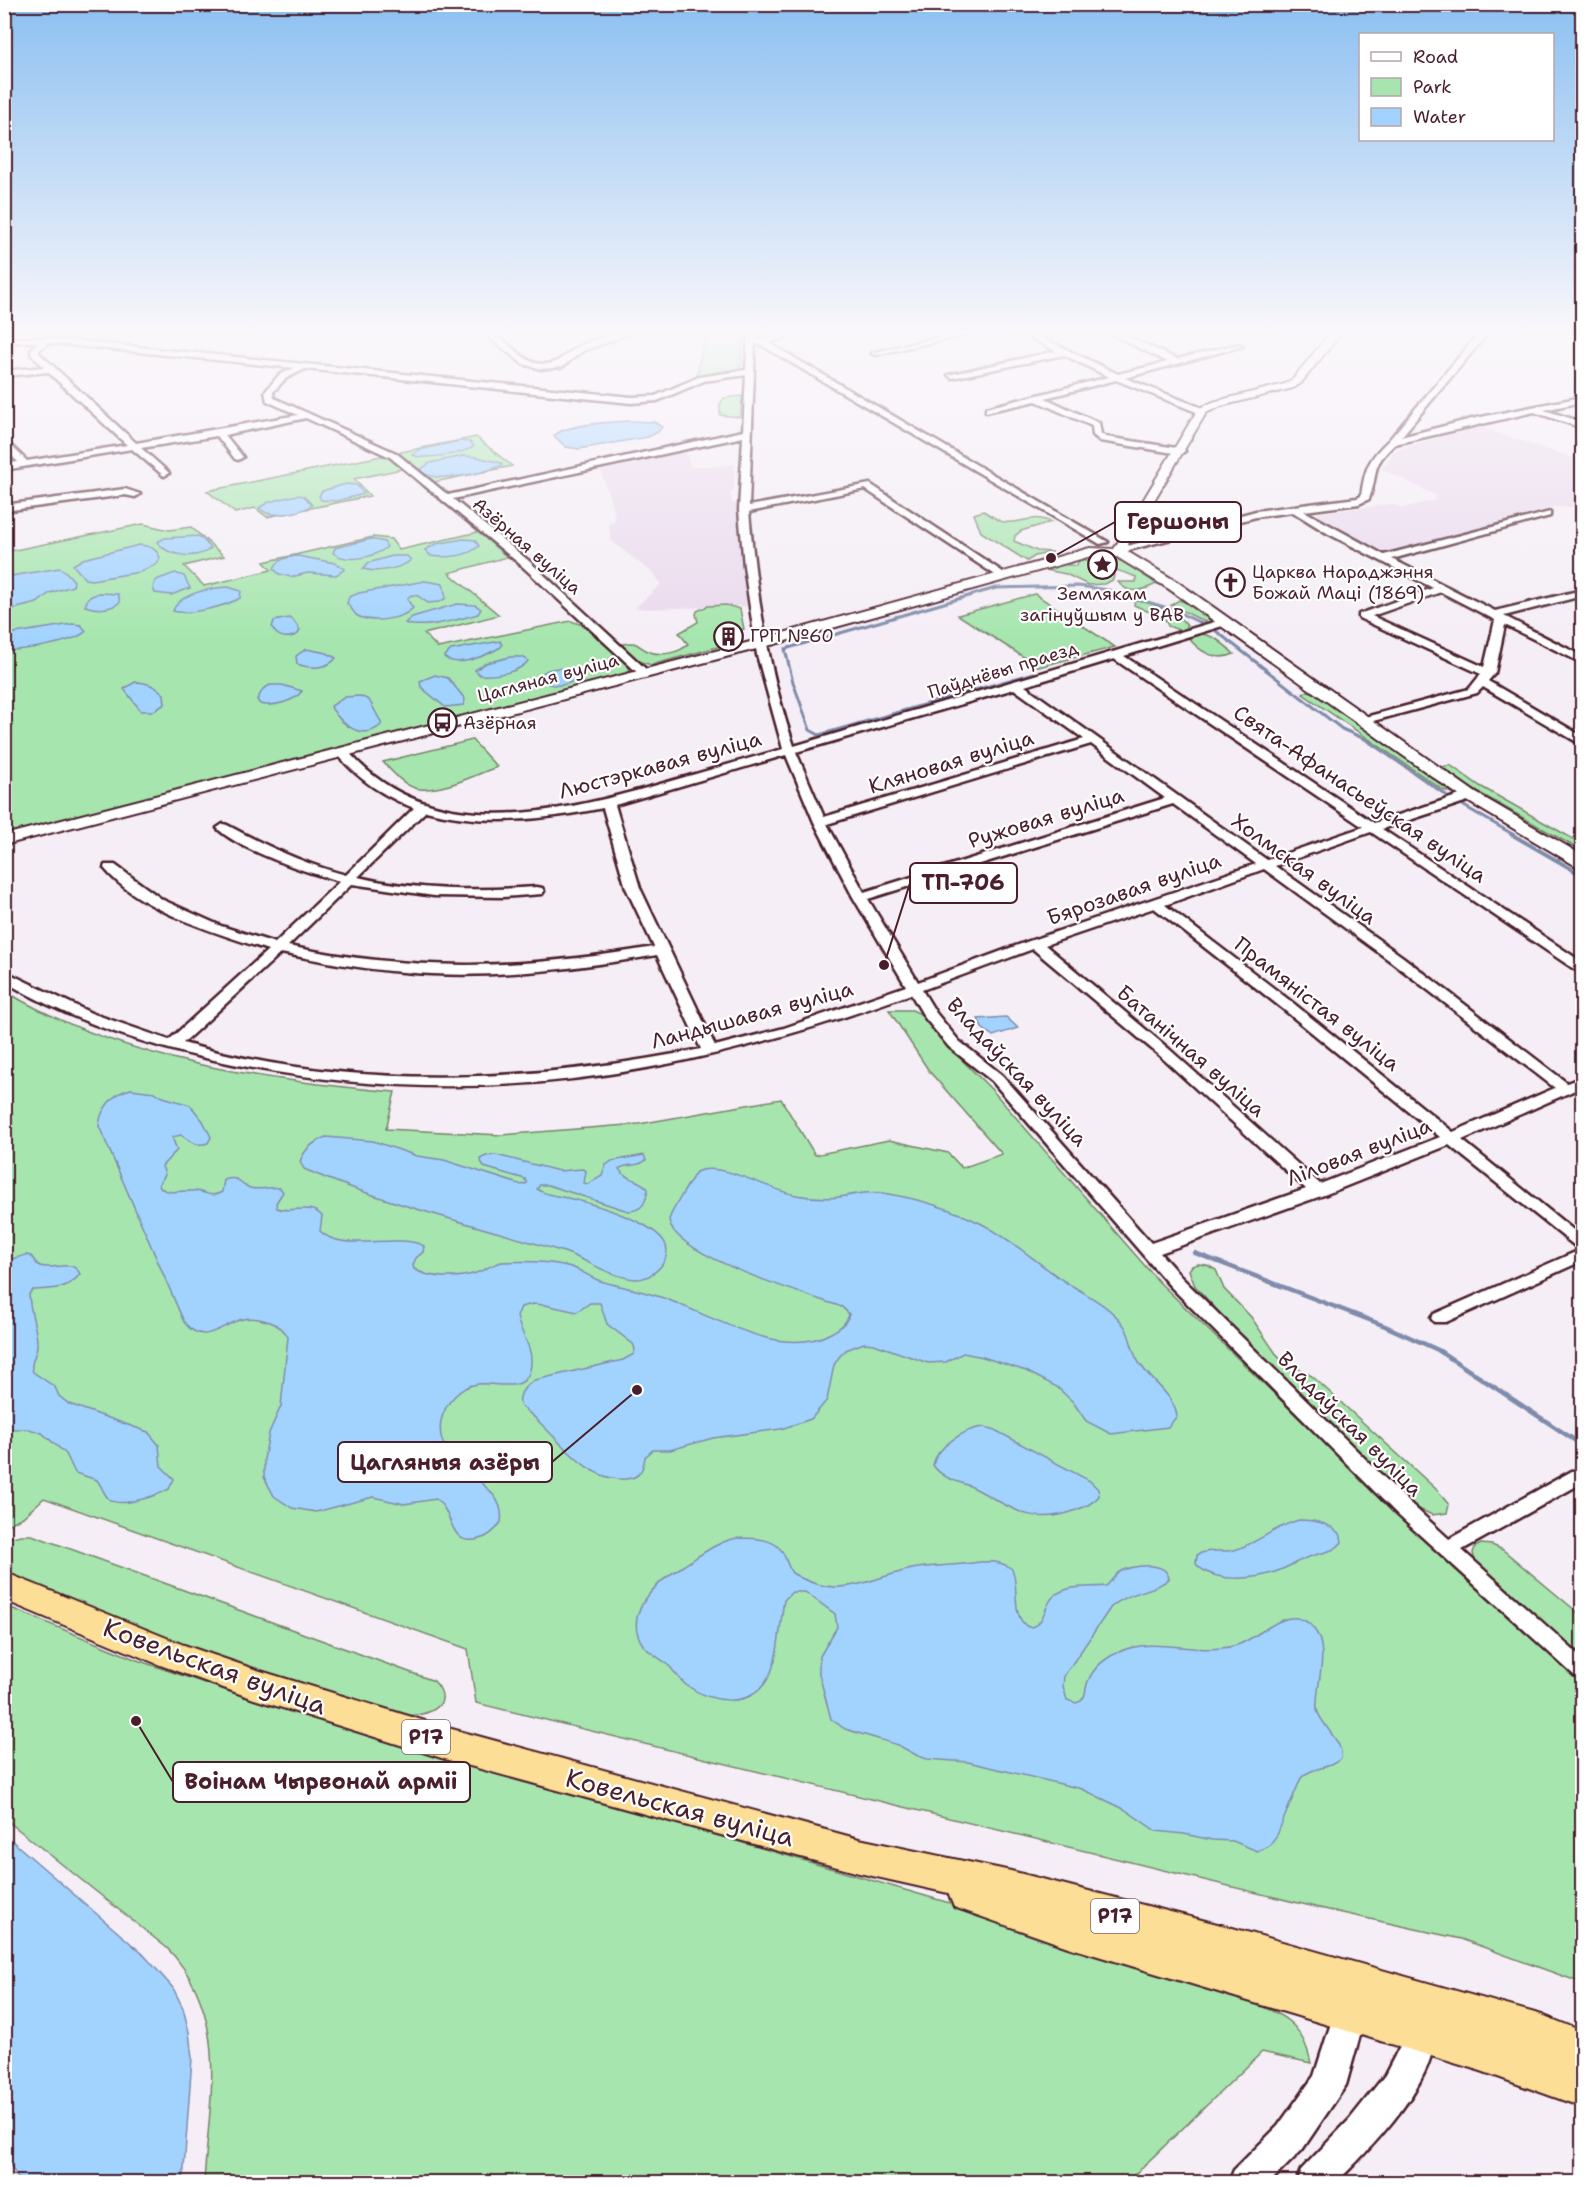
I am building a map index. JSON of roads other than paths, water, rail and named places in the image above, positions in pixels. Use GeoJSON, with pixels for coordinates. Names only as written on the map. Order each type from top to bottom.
{"type":"FeatureCollection","features":[{"type":"Feature","properties":{"kind":"highway","name":"Ковельская вуліца"},"geometry":{"type":"LineString","coordinates":[[4,1585],[141,1643],[254,1684],[448,1744],[859,1856],[1068,1929],[1359,1998]]}},
{"type":"Feature","properties":{"kind":"highway","name":"Р17"},"geometry":{"type":"LineString","coordinates":[[1359,1998],[1414,2014],[1542,2035],[1582,2051]]}},
{"type":"Feature","properties":{"kind":"highway","name":"Р17"},"geometry":{"type":"LineString","coordinates":[[1414,2014],[1582,2087]]}},
{"type":"Feature","properties":{"kind":"main road"},"geometry":{"type":"LineString","coordinates":[[1246,2182],[1290,2138],[1326,2088],[1334,2073],[1359,1998]]}},
{"type":"Feature","properties":{"kind":"main road"},"geometry":{"type":"LineString","coordinates":[[1313,2182],[1391,2097],[1411,2062],[1414,2014]]}},
{"type":"Feature","properties":{"kind":"street"},"geometry":{"type":"LineString","coordinates":[[120,434],[164,473]]}},
{"type":"Feature","properties":{"kind":"street"},"geometry":{"type":"LineString","coordinates":[[4,467],[213,434]]}},
{"type":"Feature","properties":{"kind":"street"},"geometry":{"type":"LineString","coordinates":[[220,434],[238,457]]}},
{"type":"Feature","properties":{"kind":"street","name":"Азёрная вуліца"},"geometry":{"type":"LineString","coordinates":[[347,434],[387,451],[447,498],[525,563],[644,673]]}},
{"type":"Feature","properties":{"kind":"street"},"geometry":{"type":"LineString","coordinates":[[447,498],[742,434]]}},
{"type":"Feature","properties":{"kind":"street","name":"Владаўская вуліца"},"geometry":{"type":"LineString","coordinates":[[747,434],[744,510],[759,644],[790,751],[820,822],[860,897],[941,1030],[954,1044],[997,1078],[1176,1282],[1376,1482],[1582,1670]]}},
{"type":"Feature","properties":{"kind":"street"},"geometry":{"type":"LineString","coordinates":[[914,434],[1102,546],[1122,548],[1256,514],[1359,501],[1366,497],[1370,469],[1374,462],[1399,434]]}},
{"type":"Feature","properties":{"kind":"street"},"geometry":{"type":"LineString","coordinates":[[1097,434],[1103,439],[1180,451]]}},
{"type":"Feature","properties":{"kind":"street"},"geometry":{"type":"LineString","coordinates":[[1122,548],[1189,434]]}},
{"type":"Feature","properties":{"kind":"street"},"geometry":{"type":"LineString","coordinates":[[1392,442],[1424,434]]}},
{"type":"Feature","properties":{"kind":"street"},"geometry":{"type":"LineString","coordinates":[[4,442],[25,464]]}},
{"type":"Feature","properties":{"kind":"street"},"geometry":{"type":"LineString","coordinates":[[744,510],[867,486],[1004,576]]}},
{"type":"Feature","properties":{"kind":"street"},"geometry":{"type":"LineString","coordinates":[[4,508],[125,492],[135,494]]}},
{"type":"Feature","properties":{"kind":"street"},"geometry":{"type":"LineString","coordinates":[[1293,508],[1330,531],[1582,660]]}},
{"type":"Feature","properties":{"kind":"street"},"geometry":{"type":"LineString","coordinates":[[1384,558],[1547,514]]}},
{"type":"Feature","properties":{"kind":"street","name":"Цагляная вуліца"},"geometry":{"type":"LineString","coordinates":[[4,840],[759,644],[1004,576],[1102,546]]}},
{"type":"Feature","properties":{"kind":"street"},"geometry":{"type":"LineString","coordinates":[[1122,548],[1470,796],[1582,862]]}},
{"type":"Feature","properties":{"kind":"street"},"geometry":{"type":"LineString","coordinates":[[1442,588],[1363,616],[1486,678],[1582,741]]}},
{"type":"Feature","properties":{"kind":"street"},"geometry":{"type":"LineString","coordinates":[[1498,617],[1582,593]]}},
{"type":"Feature","properties":{"kind":"street"},"geometry":{"type":"LineString","coordinates":[[1362,721],[1473,692],[1486,678],[1498,617]]}},
{"type":"Feature","properties":{"kind":"street","name":"Паўднёвы праезд"},"geometry":{"type":"LineString","coordinates":[[790,751],[1225,622]]}},
{"type":"Feature","properties":{"kind":"street","name":"Свята-Афанасьеўская вуліца"},"geometry":{"type":"LineString","coordinates":[[1114,655],[1582,968]]}},
{"type":"Feature","properties":{"kind":"street","name":"Холмская вуліца"},"geometry":{"type":"LineString","coordinates":[[1016,685],[1398,960],[1566,1089]]}},
{"type":"Feature","properties":{"kind":"street","name":"Кляновая вуліца"},"geometry":{"type":"LineString","coordinates":[[820,822],[1093,740]]}},
{"type":"Feature","properties":{"kind":"street","name":"Люстэркавая вуліца"},"geometry":{"type":"LineString","coordinates":[[343,753],[363,776],[388,793],[423,807],[465,815],[519,817],[608,803],[790,751]]}},
{"type":"Feature","properties":{"kind":"street","name":"Бярозавая вуліца"},"geometry":{"type":"LineString","coordinates":[[915,988],[1371,827],[1470,796]]}},
{"type":"Feature","properties":{"kind":"street","name":"Ружовая вуліца"},"geometry":{"type":"LineString","coordinates":[[860,897],[1175,798]]}},
{"type":"Feature","properties":{"kind":"street"},"geometry":{"type":"LineString","coordinates":[[608,803],[633,888],[660,950],[710,1052]]}},
{"type":"Feature","properties":{"kind":"street"},"geometry":{"type":"LineString","coordinates":[[171,1046],[277,949],[423,807]]}},
{"type":"Feature","properties":{"kind":"street"},"geometry":{"type":"LineString","coordinates":[[223,828],[267,852],[297,864],[348,879],[418,891],[503,894],[537,891]]}},
{"type":"Feature","properties":{"kind":"street"},"geometry":{"type":"LineString","coordinates":[[110,868],[156,902],[211,926],[277,949],[339,961],[386,966],[500,970],[606,961],[660,950]]}},
{"type":"Feature","properties":{"kind":"street","name":"Прамяністая вуліца"},"geometry":{"type":"LineString","coordinates":[[1155,903],[1453,1138],[1582,1245]]}},
{"type":"Feature","properties":{"kind":"street","name":"Батанічная вуліца"},"geometry":{"type":"LineString","coordinates":[[1036,944],[1164,1052],[1318,1191]]}},
{"type":"Feature","properties":{"kind":"street","name":"Ландышавая вуліца"},"geometry":{"type":"LineString","coordinates":[[4,975],[33,993],[72,1012],[171,1046],[226,1060],[324,1076],[443,1081],[511,1080],[569,1075],[670,1061],[823,1022],[915,988]]}},
{"type":"Feature","properties":{"kind":"street","name":"Ліловая вуліца"},"geometry":{"type":"LineString","coordinates":[[1147,1251],[1318,1191],[1453,1138],[1582,1082]]}},
{"type":"Feature","properties":{"kind":"street"},"geometry":{"type":"LineString","coordinates":[[1440,1318],[1582,1255]]}},
{"type":"Feature","properties":{"kind":"street"},"geometry":{"type":"LineString","coordinates":[[1449,1548],[1579,1476]]}},
{"type":"Feature","properties":{"kind":"water"},"geometry":{"type":"Polygon","coordinates":[[[556,434],[654,434],[579,449],[566,447],[554,436],[556,434]]]}},
{"type":"Feature","properties":{"kind":"water"},"geometry":{"type":"Polygon","coordinates":[[[460,441],[470,442],[474,446],[443,455],[425,457],[412,455],[419,450],[460,441]]]}},
{"type":"Feature","properties":{"kind":"water"},"geometry":{"type":"Polygon","coordinates":[[[463,456],[477,457],[502,465],[472,474],[447,477],[436,477],[420,470],[430,463],[463,456]]]}},
{"type":"Feature","properties":{"kind":"water"},"geometry":{"type":"Polygon","coordinates":[[[346,484],[357,485],[364,494],[336,501],[321,500],[319,496],[322,491],[346,484]]]}},
{"type":"Feature","properties":{"kind":"water"},"geometry":{"type":"Polygon","coordinates":[[[297,495],[304,496],[312,505],[300,511],[285,514],[270,514],[259,508],[269,502],[297,495]]]}},
{"type":"Feature","properties":{"kind":"water"},"geometry":{"type":"Polygon","coordinates":[[[199,536],[211,548],[191,555],[175,554],[157,542],[165,538],[199,536]]]}},
{"type":"Feature","properties":{"kind":"water"},"geometry":{"type":"Polygon","coordinates":[[[371,539],[384,542],[387,547],[375,554],[360,558],[346,558],[333,553],[335,548],[371,539]]]}},
{"type":"Feature","properties":{"kind":"water"},"geometry":{"type":"Polygon","coordinates":[[[463,539],[475,540],[479,546],[462,555],[450,557],[431,556],[425,550],[436,544],[463,539]]]}},
{"type":"Feature","properties":{"kind":"water"},"geometry":{"type":"Polygon","coordinates":[[[139,545],[157,552],[160,558],[157,564],[140,572],[92,580],[85,579],[73,565],[83,559],[139,545]]]}},
{"type":"Feature","properties":{"kind":"water"},"geometry":{"type":"Polygon","coordinates":[[[298,556],[335,563],[345,569],[336,575],[308,573],[291,577],[279,574],[274,569],[280,561],[298,556]]]}},
{"type":"Feature","properties":{"kind":"water"},"geometry":{"type":"Polygon","coordinates":[[[392,556],[407,556],[411,560],[401,566],[388,569],[375,571],[363,569],[368,563],[392,556]]]}},
{"type":"Feature","properties":{"kind":"water"},"geometry":{"type":"Polygon","coordinates":[[[60,568],[74,581],[73,586],[50,593],[37,603],[5,611],[5,577],[60,568]]]}},
{"type":"Feature","properties":{"kind":"water"},"geometry":{"type":"Polygon","coordinates":[[[175,573],[184,576],[190,588],[171,595],[155,593],[153,588],[156,580],[175,573]]]}},
{"type":"Feature","properties":{"kind":"water"},"geometry":{"type":"Polygon","coordinates":[[[425,581],[443,584],[446,598],[439,602],[428,603],[418,596],[411,595],[407,599],[413,608],[394,618],[377,620],[362,618],[356,615],[347,603],[349,597],[359,593],[425,581]]]}},
{"type":"Feature","properties":{"kind":"water"},"geometry":{"type":"Polygon","coordinates":[[[228,587],[241,591],[240,598],[207,609],[188,612],[173,611],[176,605],[189,596],[205,590],[228,587]]]}},
{"type":"Feature","properties":{"kind":"water"},"geometry":{"type":"Polygon","coordinates":[[[98,593],[118,594],[120,602],[112,607],[85,606],[88,598],[98,593]]]}},
{"type":"Feature","properties":{"kind":"water"},"geometry":{"type":"Polygon","coordinates":[[[457,604],[475,605],[481,609],[478,614],[441,623],[412,625],[405,623],[412,617],[457,604]]]}},
{"type":"Feature","properties":{"kind":"water"},"geometry":{"type":"Polygon","coordinates":[[[289,618],[300,630],[298,634],[280,636],[272,627],[274,621],[289,618]]]}},
{"type":"Feature","properties":{"kind":"water"},"geometry":{"type":"Polygon","coordinates":[[[72,624],[81,625],[86,631],[60,643],[35,648],[5,650],[5,636],[9,634],[72,624]]]}},
{"type":"Feature","properties":{"kind":"water"},"geometry":{"type":"Polygon","coordinates":[[[500,641],[501,647],[472,660],[456,662],[444,657],[451,650],[500,641]]]}},
{"type":"Feature","properties":{"kind":"water"},"geometry":{"type":"Polygon","coordinates":[[[306,649],[327,653],[336,658],[333,662],[318,667],[297,664],[296,656],[306,649]]]}},
{"type":"Feature","properties":{"kind":"water"},"geometry":{"type":"Polygon","coordinates":[[[510,657],[523,657],[528,661],[513,671],[499,674],[480,675],[475,670],[486,663],[510,657]]]}},
{"type":"Feature","properties":{"kind":"water"},"geometry":{"type":"Polygon","coordinates":[[[559,668],[575,672],[577,678],[558,685],[548,684],[539,679],[544,672],[559,668]]]}},
{"type":"Feature","properties":{"kind":"water"},"geometry":{"type":"Polygon","coordinates":[[[435,675],[448,678],[465,699],[464,705],[445,707],[421,687],[420,681],[435,675]]]}},
{"type":"Feature","properties":{"kind":"water"},"geometry":{"type":"Polygon","coordinates":[[[135,682],[147,684],[164,694],[165,704],[154,711],[141,711],[124,689],[135,682]]]}},
{"type":"Feature","properties":{"kind":"water"},"geometry":{"type":"Polygon","coordinates":[[[270,685],[282,685],[302,691],[283,703],[260,704],[257,700],[263,689],[270,685]]]}},
{"type":"Feature","properties":{"kind":"water"},"geometry":{"type":"Polygon","coordinates":[[[360,696],[369,700],[381,722],[381,725],[374,730],[360,731],[348,726],[332,709],[331,706],[345,697],[360,696]]]}},
{"type":"Feature","properties":{"kind":"water"},"geometry":{"type":"Polygon","coordinates":[[[1006,1017],[1018,1028],[993,1036],[982,1028],[978,1019],[1006,1017]]]}},
{"type":"Feature","properties":{"kind":"water"},"geometry":{"type":"Polygon","coordinates":[[[131,1089],[154,1092],[190,1105],[203,1121],[211,1137],[208,1143],[200,1144],[193,1143],[181,1135],[172,1137],[177,1150],[162,1166],[165,1175],[159,1184],[164,1190],[198,1191],[215,1195],[222,1192],[224,1180],[234,1179],[253,1189],[280,1188],[283,1192],[276,1203],[277,1208],[306,1209],[317,1212],[322,1216],[320,1231],[330,1238],[355,1242],[412,1242],[424,1246],[423,1252],[416,1258],[413,1265],[414,1269],[428,1275],[461,1276],[476,1273],[502,1262],[563,1265],[575,1268],[600,1281],[666,1299],[770,1339],[812,1340],[837,1329],[845,1323],[849,1314],[842,1307],[774,1284],[716,1260],[693,1247],[676,1233],[669,1220],[696,1172],[706,1169],[718,1170],[802,1196],[834,1198],[877,1192],[933,1204],[970,1218],[993,1230],[1113,1313],[1125,1327],[1138,1361],[1171,1401],[1177,1416],[1168,1427],[1111,1434],[1086,1421],[1073,1402],[1057,1387],[1026,1371],[963,1353],[946,1362],[928,1363],[874,1344],[864,1343],[846,1350],[839,1357],[834,1365],[827,1400],[811,1419],[781,1429],[713,1438],[670,1450],[653,1450],[645,1457],[638,1475],[626,1479],[613,1478],[588,1468],[577,1459],[520,1405],[520,1397],[525,1387],[535,1380],[623,1360],[634,1354],[633,1344],[607,1324],[600,1303],[590,1303],[577,1312],[533,1304],[521,1307],[517,1316],[531,1359],[530,1371],[526,1379],[512,1385],[471,1385],[454,1396],[441,1421],[441,1438],[448,1451],[458,1463],[483,1484],[500,1507],[501,1522],[492,1533],[479,1539],[462,1538],[436,1499],[404,1504],[373,1497],[316,1512],[292,1508],[274,1496],[264,1477],[264,1459],[269,1433],[281,1406],[288,1337],[278,1326],[257,1319],[243,1319],[206,1334],[191,1330],[184,1322],[99,1126],[102,1113],[109,1102],[119,1094],[131,1089]]]}},
{"type":"Feature","properties":{"kind":"water"},"geometry":{"type":"Polygon","coordinates":[[[326,1137],[373,1141],[417,1156],[444,1160],[522,1185],[527,1183],[525,1179],[484,1167],[480,1159],[496,1155],[559,1171],[582,1169],[586,1171],[584,1183],[588,1184],[602,1176],[606,1165],[612,1161],[644,1155],[646,1160],[643,1162],[619,1169],[648,1189],[645,1202],[633,1211],[548,1185],[540,1185],[537,1189],[594,1205],[637,1221],[659,1235],[665,1243],[667,1249],[664,1262],[660,1268],[648,1276],[636,1279],[626,1278],[573,1255],[433,1214],[304,1169],[300,1162],[304,1153],[313,1144],[326,1137]]]}},
{"type":"Feature","properties":{"kind":"water"},"geometry":{"type":"Polygon","coordinates":[[[26,1255],[31,1256],[40,1266],[72,1267],[80,1274],[65,1286],[33,1290],[29,1294],[37,1343],[32,1364],[33,1372],[55,1387],[59,1396],[69,1404],[148,1432],[159,1445],[161,1466],[174,1479],[169,1489],[140,1500],[116,1502],[110,1500],[97,1480],[75,1473],[66,1454],[42,1433],[29,1429],[5,1429],[5,1261],[26,1255]]]}},
{"type":"Feature","properties":{"kind":"water"},"geometry":{"type":"Polygon","coordinates":[[[983,1427],[993,1429],[1090,1481],[1098,1489],[1099,1496],[1090,1504],[1071,1512],[1042,1517],[1019,1512],[972,1487],[941,1474],[933,1465],[940,1451],[960,1435],[983,1427]]]}},
{"type":"Feature","properties":{"kind":"water"},"geometry":{"type":"Polygon","coordinates":[[[1299,1520],[1328,1525],[1341,1536],[1342,1542],[1331,1550],[1275,1572],[1255,1577],[1222,1577],[1203,1570],[1196,1564],[1197,1555],[1201,1553],[1234,1550],[1299,1520]]]}},
{"type":"Feature","properties":{"kind":"water"},"geometry":{"type":"Polygon","coordinates":[[[739,1538],[771,1542],[781,1549],[792,1573],[809,1582],[824,1586],[852,1586],[925,1567],[982,1562],[1001,1563],[1012,1569],[1019,1616],[1028,1627],[1038,1624],[1050,1600],[1060,1592],[1072,1588],[1106,1586],[1119,1572],[1132,1567],[1148,1566],[1162,1569],[1167,1573],[1169,1579],[1126,1597],[1111,1607],[1064,1676],[1063,1686],[1067,1700],[1076,1703],[1081,1701],[1085,1695],[1094,1671],[1108,1658],[1119,1652],[1147,1645],[1222,1648],[1246,1641],[1286,1619],[1296,1618],[1305,1621],[1314,1629],[1321,1647],[1317,1710],[1340,1747],[1341,1758],[1301,1778],[1277,1835],[1269,1846],[1257,1851],[1233,1841],[1156,1831],[1124,1809],[1082,1789],[968,1762],[927,1759],[898,1745],[845,1729],[831,1719],[819,1674],[820,1656],[837,1627],[835,1614],[805,1592],[792,1592],[784,1600],[774,1663],[767,1680],[759,1690],[740,1699],[717,1699],[706,1696],[686,1685],[668,1665],[643,1645],[637,1633],[636,1621],[645,1599],[663,1580],[710,1549],[739,1538]]]}},
{"type":"Feature","properties":{"kind":"water"},"geometry":{"type":"Polygon","coordinates":[[[4,1834],[143,1954],[173,1988],[183,2008],[192,2058],[183,2182],[20,2182],[5,2155],[4,1834]]]}},
{"type":"Feature","properties":{"kind":"waterway"},"geometry":{"type":"LineString","coordinates":[[1034,673],[819,735],[810,730],[793,682],[785,649],[996,588],[1078,586],[1108,590],[1171,609],[1201,623]]}},
{"type":"Feature","properties":{"kind":"waterway"},"geometry":{"type":"LineString","coordinates":[[1216,631],[1342,729],[1365,739],[1446,795]]}},
{"type":"Feature","properties":{"kind":"waterway"},"geometry":{"type":"LineString","coordinates":[[1464,806],[1514,835]]}},
{"type":"Feature","properties":{"kind":"waterway"},"geometry":{"type":"LineString","coordinates":[[1511,834],[1582,875]]}},
{"type":"Feature","properties":{"kind":"waterway"},"geometry":{"type":"LineString","coordinates":[[1195,1253],[1385,1326],[1438,1350],[1582,1445]]}},
{"type":"Feature","properties":{"kind":"place","name":"Гершоны"},"geometry":{"type":"Point","coordinates":[1051,558]}},
{"type":"Feature","properties":{"kind":"place","name":"Землякам загінуўшым у ВАВ"},"geometry":{"type":"Point","coordinates":[1102,565]}},
{"type":"Feature","properties":{"kind":"place","name":"Царква Нараджэння Божай Маці (1869)"},"geometry":{"type":"Point","coordinates":[1231,582]}},
{"type":"Feature","properties":{"kind":"place","name":"ГРП №60"},"geometry":{"type":"Point","coordinates":[729,636]}},
{"type":"Feature","properties":{"kind":"place","name":"Азёрная"},"geometry":{"type":"Point","coordinates":[442,723]}},
{"type":"Feature","properties":{"kind":"place","name":"ТП-706"},"geometry":{"type":"Point","coordinates":[884,965]}},
{"type":"Feature","properties":{"kind":"place","name":"Цагляныя азёры"},"geometry":{"type":"Point","coordinates":[637,1390]}},
{"type":"Feature","properties":{"kind":"place","name":"Воінам Чырвонай арміі"},"geometry":{"type":"Point","coordinates":[136,1721]}}]}
